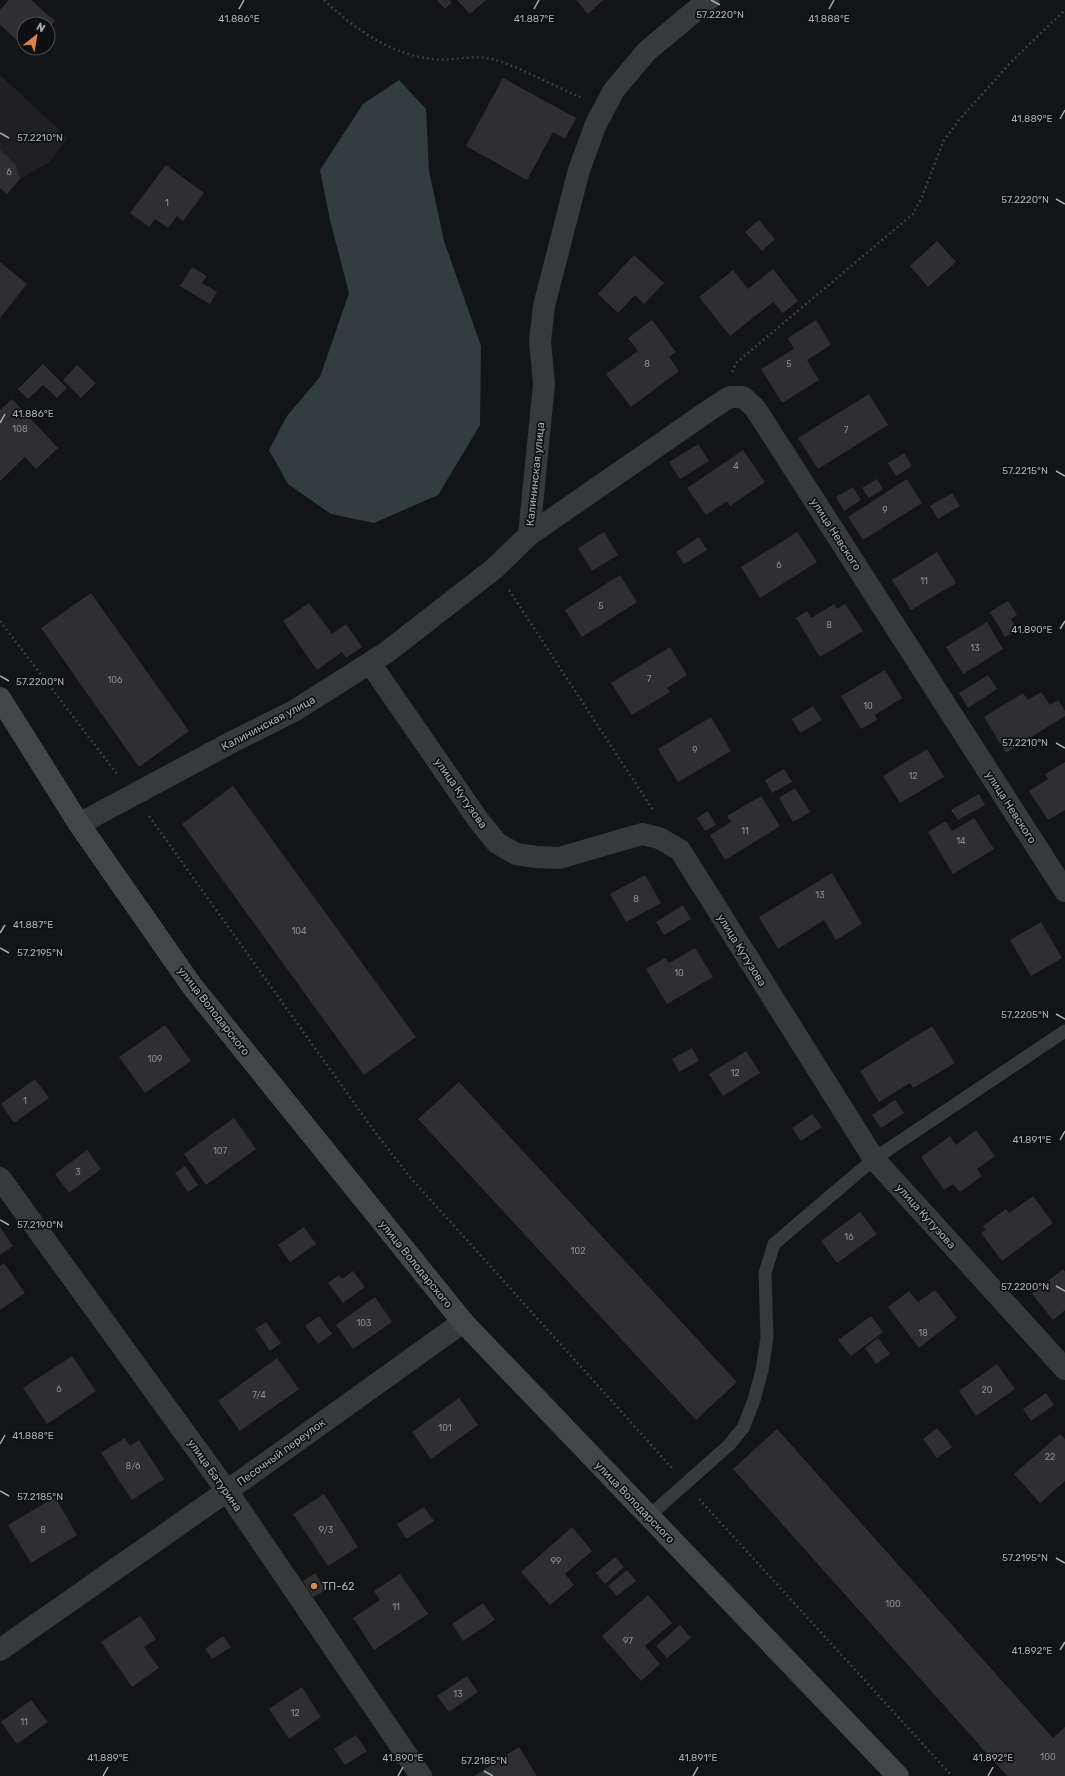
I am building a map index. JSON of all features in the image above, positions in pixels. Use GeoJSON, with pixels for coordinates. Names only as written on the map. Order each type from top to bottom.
{"type":"FeatureCollection","features":[{"type":"Feature","properties":{"kind":"main road","name":"улица Володарского"},"geometry":{"type":"LineString","coordinates":[[0,698],[78,824],[192,986],[463,1322],[898,1776]]}},
{"type":"Feature","properties":{"kind":"street","name":"Калининская улица"},"geometry":{"type":"LineString","coordinates":[[78,824],[232,742],[294,711],[370,663],[387,652],[495,568],[529,535],[544,384],[540,341],[544,306],[579,170],[596,124],[614,90],[647,51],[708,0]]}},
{"type":"Feature","properties":{"kind":"street"},"geometry":{"type":"LineString","coordinates":[[529,535],[730,397]]}},
{"type":"Feature","properties":{"kind":"street","name":"улица Невского"},"geometry":{"type":"LineString","coordinates":[[730,397],[743,397],[755,408],[1065,891]]}},
{"type":"Feature","properties":{"kind":"street","name":"улица Кутузова"},"geometry":{"type":"LineString","coordinates":[[370,663],[475,814],[497,843],[516,854],[559,858],[642,834],[659,838],[680,850],[874,1159],[1065,1369]]}},
{"type":"Feature","properties":{"kind":"street","name":"улица Батурина"},"geometry":{"type":"LineString","coordinates":[[0,1178],[227,1491],[421,1776]]}},
{"type":"Feature","properties":{"kind":"street","name":"Песочный переулок"},"geometry":{"type":"LineString","coordinates":[[0,1650],[227,1491],[463,1322]]}},
{"type":"Feature","properties":{"kind":"lane"},"geometry":{"type":"LineString","coordinates":[[649,1516],[729,1445],[743,1428],[754,1400],[762,1370],[767,1338],[765,1273],[774,1244],[874,1159],[1065,1030]]}},
{"type":"Feature","properties":{"kind":"path"},"geometry":{"type":"LineString","coordinates":[[324,0],[347,21],[383,44],[402,52],[432,60],[464,57],[492,59],[604,109]]}},
{"type":"Feature","properties":{"kind":"path"},"geometry":{"type":"LineString","coordinates":[[730,397],[730,374],[736,363],[913,214],[922,196],[943,142],[958,121],[1013,60],[1065,10]]}},
{"type":"Feature","properties":{"kind":"path"},"geometry":{"type":"LineString","coordinates":[[495,568],[654,811]]}},
{"type":"Feature","properties":{"kind":"path"},"geometry":{"type":"LineString","coordinates":[[0,620],[133,795],[410,1177],[686,1484],[952,1776]]}},
{"type":"Feature","properties":{"kind":"shaded area"},"geometry":{"type":"Polygon","coordinates":[[[0,75],[68,138],[49,162],[20,179],[7,194],[0,188],[0,75]]]}},
{"type":"Feature","properties":{"kind":"shaded area"},"geometry":{"type":"Polygon","coordinates":[[[399,80],[426,109],[429,171],[444,241],[481,346],[480,425],[438,495],[374,523],[331,514],[288,484],[269,450],[287,416],[320,377],[349,293],[330,220],[320,170],[363,104],[399,80]]]}},
{"type":"Feature","properties":{"kind":"building"},"geometry":{"type":"Polygon","coordinates":[[[9,0],[31,0],[49,16],[16,16],[16,39],[0,25],[0,10],[9,0]]]}},
{"type":"Feature","properties":{"kind":"building"},"geometry":{"type":"Polygon","coordinates":[[[437,0],[450,0],[452,2],[445,9],[437,0]]]}},
{"type":"Feature","properties":{"kind":"building"},"geometry":{"type":"Polygon","coordinates":[[[457,0],[486,0],[470,14],[457,0]]]}},
{"type":"Feature","properties":{"kind":"building"},"geometry":{"type":"Polygon","coordinates":[[[576,0],[603,0],[588,14],[576,0]]]}},
{"type":"Feature","properties":{"kind":"building"},"geometry":{"type":"Polygon","coordinates":[[[503,78],[576,118],[565,139],[553,132],[527,180],[466,146],[503,78]]]}},
{"type":"Feature","properties":{"kind":"building"},"geometry":{"type":"Polygon","coordinates":[[[0,150],[16,165],[20,179],[7,194],[0,188],[0,150]]]}},
{"type":"Feature","properties":{"kind":"building"},"geometry":{"type":"Polygon","coordinates":[[[166,165],[204,193],[183,221],[177,216],[168,228],[155,219],[149,227],[130,213],[166,165]]]}},
{"type":"Feature","properties":{"kind":"building"},"geometry":{"type":"Polygon","coordinates":[[[759,220],[775,239],[762,251],[745,232],[759,220]]]}},
{"type":"Feature","properties":{"kind":"building"},"geometry":{"type":"Polygon","coordinates":[[[937,241],[956,262],[928,287],[910,266],[937,241]]]}},
{"type":"Feature","properties":{"kind":"building"},"geometry":{"type":"Polygon","coordinates":[[[634,255],[664,283],[644,304],[635,295],[618,313],[598,294],[634,255]]]}},
{"type":"Feature","properties":{"kind":"building"},"geometry":{"type":"Polygon","coordinates":[[[0,262],[27,284],[0,318],[0,262]]]}},
{"type":"Feature","properties":{"kind":"building"},"geometry":{"type":"Polygon","coordinates":[[[192,267],[207,276],[202,283],[217,292],[210,304],[180,286],[192,267]]]}},
{"type":"Feature","properties":{"kind":"building"},"geometry":{"type":"Polygon","coordinates":[[[773,269],[798,301],[783,313],[773,302],[730,336],[699,297],[733,270],[748,289],[773,269]]]}},
{"type":"Feature","properties":{"kind":"building"},"geometry":{"type":"Polygon","coordinates":[[[652,320],[676,352],[669,357],[679,371],[631,407],[606,374],[638,351],[628,338],[652,320]]]}},
{"type":"Feature","properties":{"kind":"building"},"geometry":{"type":"Polygon","coordinates":[[[816,320],[831,345],[807,360],[819,380],[782,403],[761,369],[794,349],[788,338],[816,320]]]}},
{"type":"Feature","properties":{"kind":"building"},"geometry":{"type":"Polygon","coordinates":[[[43,364],[67,388],[57,398],[43,385],[28,399],[18,389],[43,364]]]}},
{"type":"Feature","properties":{"kind":"building"},"geometry":{"type":"Polygon","coordinates":[[[77,365],[96,383],[81,398],[63,380],[77,365]]]}},
{"type":"Feature","properties":{"kind":"building"},"geometry":{"type":"Polygon","coordinates":[[[869,394],[888,425],[818,469],[798,438],[869,394]]]}},
{"type":"Feature","properties":{"kind":"building"},"geometry":{"type":"Polygon","coordinates":[[[12,399],[58,448],[36,469],[25,457],[0,481],[0,410],[12,399]]]}},
{"type":"Feature","properties":{"kind":"building"},"geometry":{"type":"Polygon","coordinates":[[[698,444],[709,461],[680,479],[669,462],[698,444]]]}},
{"type":"Feature","properties":{"kind":"building"},"geometry":{"type":"Polygon","coordinates":[[[743,450],[765,482],[730,506],[727,501],[706,515],[687,488],[743,450]]]}},
{"type":"Feature","properties":{"kind":"building"},"geometry":{"type":"Polygon","coordinates":[[[904,453],[912,466],[896,476],[888,463],[904,453]]]}},
{"type":"Feature","properties":{"kind":"building"},"geometry":{"type":"Polygon","coordinates":[[[877,479],[883,489],[869,498],[862,488],[877,479]]]}},
{"type":"Feature","properties":{"kind":"building"},"geometry":{"type":"Polygon","coordinates":[[[907,479],[922,503],[863,540],[848,517],[907,479]]]}},
{"type":"Feature","properties":{"kind":"building"},"geometry":{"type":"Polygon","coordinates":[[[853,487],[861,500],[844,511],[836,497],[853,487]]]}},
{"type":"Feature","properties":{"kind":"building"},"geometry":{"type":"Polygon","coordinates":[[[952,493],[960,506],[938,519],[930,506],[952,493]]]}},
{"type":"Feature","properties":{"kind":"building"},"geometry":{"type":"Polygon","coordinates":[[[604,532],[618,555],[592,571],[578,548],[604,532]]]}},
{"type":"Feature","properties":{"kind":"building"},"geometry":{"type":"Polygon","coordinates":[[[797,532],[817,562],[760,598],[741,567],[797,532]]]}},
{"type":"Feature","properties":{"kind":"building"},"geometry":{"type":"Polygon","coordinates":[[[699,537],[707,550],[684,564],[676,552],[699,537]]]}},
{"type":"Feature","properties":{"kind":"building"},"geometry":{"type":"Polygon","coordinates":[[[937,552],[956,583],[911,610],[892,580],[937,552]]]}},
{"type":"Feature","properties":{"kind":"building"},"geometry":{"type":"Polygon","coordinates":[[[620,575],[637,602],[582,637],[565,610],[620,575]]]}},
{"type":"Feature","properties":{"kind":"building"},"geometry":{"type":"Polygon","coordinates":[[[91,593],[189,731],[139,767],[41,628],[91,593]]]}},
{"type":"Feature","properties":{"kind":"building"},"geometry":{"type":"Polygon","coordinates":[[[1008,601],[1017,615],[1011,619],[1018,630],[1005,637],[990,612],[1008,601]]]}},
{"type":"Feature","properties":{"kind":"building"},"geometry":{"type":"Polygon","coordinates":[[[309,603],[332,634],[346,624],[362,647],[346,658],[342,652],[317,670],[283,621],[309,603]]]}},
{"type":"Feature","properties":{"kind":"building"},"geometry":{"type":"Polygon","coordinates":[[[834,604],[837,609],[845,604],[863,631],[820,657],[796,618],[807,611],[811,618],[834,604]]]}},
{"type":"Feature","properties":{"kind":"building"},"geometry":{"type":"Polygon","coordinates":[[[987,622],[1003,649],[963,674],[946,647],[987,622]]]}},
{"type":"Feature","properties":{"kind":"building"},"geometry":{"type":"Polygon","coordinates":[[[670,647],[687,675],[667,688],[670,692],[632,715],[611,683],[670,647]]]}},
{"type":"Feature","properties":{"kind":"building"},"geometry":{"type":"Polygon","coordinates":[[[885,670],[902,698],[875,715],[877,720],[861,729],[841,696],[885,670]]]}},
{"type":"Feature","properties":{"kind":"building"},"geometry":{"type":"Polygon","coordinates":[[[988,675],[997,689],[968,708],[959,693],[988,675]]]}},
{"type":"Feature","properties":{"kind":"building"},"geometry":{"type":"Polygon","coordinates":[[[1041,692],[1050,705],[1058,700],[1065,711],[1065,716],[1006,753],[984,717],[1023,693],[1028,700],[1041,692]]]}},
{"type":"Feature","properties":{"kind":"building"},"geometry":{"type":"Polygon","coordinates":[[[813,706],[822,720],[800,733],[792,719],[813,706]]]}},
{"type":"Feature","properties":{"kind":"building"},"geometry":{"type":"Polygon","coordinates":[[[711,717],[731,751],[678,782],[658,749],[711,717]]]}},
{"type":"Feature","properties":{"kind":"building"},"geometry":{"type":"Polygon","coordinates":[[[927,749],[944,777],[900,803],[883,776],[927,749]]]}},
{"type":"Feature","properties":{"kind":"building"},"geometry":{"type":"Polygon","coordinates":[[[1065,762],[1065,810],[1048,820],[1029,791],[1048,779],[1045,774],[1065,762]]]}},
{"type":"Feature","properties":{"kind":"building"},"geometry":{"type":"Polygon","coordinates":[[[784,769],[792,782],[772,793],[765,780],[784,769]]]}},
{"type":"Feature","properties":{"kind":"building"},"geometry":{"type":"Polygon","coordinates":[[[233,786],[416,1037],[364,1075],[182,824],[233,786]]]}},
{"type":"Feature","properties":{"kind":"building"},"geometry":{"type":"Polygon","coordinates":[[[795,788],[810,812],[793,822],[779,798],[795,788]]]}},
{"type":"Feature","properties":{"kind":"building"},"geometry":{"type":"Polygon","coordinates":[[[979,794],[985,805],[958,820],[951,810],[979,794]]]}},
{"type":"Feature","properties":{"kind":"building"},"geometry":{"type":"Polygon","coordinates":[[[761,796],[780,826],[725,860],[710,835],[731,822],[727,816],[761,796]]]}},
{"type":"Feature","properties":{"kind":"building"},"geometry":{"type":"Polygon","coordinates":[[[708,811],[716,825],[705,831],[697,818],[708,811]]]}},
{"type":"Feature","properties":{"kind":"building"},"geometry":{"type":"Polygon","coordinates":[[[974,818],[994,849],[953,874],[928,832],[946,821],[952,831],[974,818]]]}},
{"type":"Feature","properties":{"kind":"building"},"geometry":{"type":"Polygon","coordinates":[[[832,873],[862,924],[836,940],[824,920],[778,949],[759,917],[832,873]]]}},
{"type":"Feature","properties":{"kind":"building"},"geometry":{"type":"Polygon","coordinates":[[[645,875],[661,903],[626,922],[610,894],[645,875]]]}},
{"type":"Feature","properties":{"kind":"building"},"geometry":{"type":"Polygon","coordinates":[[[683,905],[691,919],[664,935],[656,922],[683,905]]]}},
{"type":"Feature","properties":{"kind":"building"},"geometry":{"type":"Polygon","coordinates":[[[1041,922],[1062,958],[1031,976],[1010,940],[1041,922]]]}},
{"type":"Feature","properties":{"kind":"building"},"geometry":{"type":"Polygon","coordinates":[[[695,948],[713,977],[667,1004],[646,969],[665,958],[669,963],[695,948]]]}},
{"type":"Feature","properties":{"kind":"building"},"geometry":{"type":"Polygon","coordinates":[[[165,1025],[191,1061],[145,1093],[119,1057],[165,1025]]]}},
{"type":"Feature","properties":{"kind":"building"},"geometry":{"type":"Polygon","coordinates":[[[932,1026],[955,1063],[913,1088],[910,1083],[879,1102],[860,1071],[932,1026]]]}},
{"type":"Feature","properties":{"kind":"building"},"geometry":{"type":"Polygon","coordinates":[[[692,1048],[699,1061],[679,1072],[672,1059],[692,1048]]]}},
{"type":"Feature","properties":{"kind":"building"},"geometry":{"type":"Polygon","coordinates":[[[746,1051],[760,1073],[723,1096],[709,1074],[746,1051]]]}},
{"type":"Feature","properties":{"kind":"building"},"geometry":{"type":"Polygon","coordinates":[[[35,1079],[49,1098],[14,1123],[1,1104],[35,1079]]]}},
{"type":"Feature","properties":{"kind":"building"},"geometry":{"type":"Polygon","coordinates":[[[459,1082],[737,1382],[696,1420],[418,1119],[459,1082]]]}},
{"type":"Feature","properties":{"kind":"building"},"geometry":{"type":"Polygon","coordinates":[[[895,1100],[904,1113],[881,1128],[872,1115],[895,1100]]]}},
{"type":"Feature","properties":{"kind":"building"},"geometry":{"type":"Polygon","coordinates":[[[812,1114],[822,1127],[801,1141],[792,1128],[812,1114]]]}},
{"type":"Feature","properties":{"kind":"building"},"geometry":{"type":"Polygon","coordinates":[[[234,1118],[256,1149],[206,1185],[184,1154],[234,1118]]]}},
{"type":"Feature","properties":{"kind":"building"},"geometry":{"type":"Polygon","coordinates":[[[976,1130],[995,1156],[977,1169],[982,1176],[960,1192],[953,1184],[944,1190],[921,1157],[950,1136],[956,1145],[976,1130]]]}},
{"type":"Feature","properties":{"kind":"building"},"geometry":{"type":"Polygon","coordinates":[[[87,1150],[101,1169],[69,1193],[55,1174],[87,1150]]]}},
{"type":"Feature","properties":{"kind":"building"},"geometry":{"type":"Polygon","coordinates":[[[185,1166],[198,1185],[188,1192],[175,1173],[185,1166]]]}},
{"type":"Feature","properties":{"kind":"building"},"geometry":{"type":"Polygon","coordinates":[[[1033,1196],[1053,1223],[1002,1261],[981,1233],[986,1230],[983,1226],[1006,1209],[1009,1213],[1033,1196]]]}},
{"type":"Feature","properties":{"kind":"building"},"geometry":{"type":"Polygon","coordinates":[[[860,1212],[877,1234],[837,1263],[821,1241],[860,1212]]]}},
{"type":"Feature","properties":{"kind":"building"},"geometry":{"type":"Polygon","coordinates":[[[0,1227],[13,1246],[0,1255],[0,1227]]]}},
{"type":"Feature","properties":{"kind":"building"},"geometry":{"type":"Polygon","coordinates":[[[304,1227],[316,1244],[290,1262],[278,1245],[304,1227]]]}},
{"type":"Feature","properties":{"kind":"building"},"geometry":{"type":"Polygon","coordinates":[[[4,1263],[25,1293],[0,1310],[0,1266],[4,1263]]]}},
{"type":"Feature","properties":{"kind":"building"},"geometry":{"type":"Polygon","coordinates":[[[1063,1269],[1065,1272],[1065,1310],[1053,1320],[1032,1294],[1063,1269]]]}},
{"type":"Feature","properties":{"kind":"building"},"geometry":{"type":"Polygon","coordinates":[[[353,1271],[365,1287],[343,1303],[328,1283],[339,1275],[342,1279],[353,1271]]]}},
{"type":"Feature","properties":{"kind":"building"},"geometry":{"type":"Polygon","coordinates":[[[935,1290],[957,1318],[919,1348],[888,1307],[909,1291],[918,1302],[935,1290]]]}},
{"type":"Feature","properties":{"kind":"building"},"geometry":{"type":"Polygon","coordinates":[[[375,1297],[392,1322],[353,1349],[336,1325],[375,1297]]]}},
{"type":"Feature","properties":{"kind":"building"},"geometry":{"type":"Polygon","coordinates":[[[319,1316],[332,1334],[318,1344],[305,1326],[319,1316]]]}},
{"type":"Feature","properties":{"kind":"building"},"geometry":{"type":"Polygon","coordinates":[[[871,1316],[883,1332],[851,1356],[838,1340],[871,1316]]]}},
{"type":"Feature","properties":{"kind":"building"},"geometry":{"type":"Polygon","coordinates":[[[266,1322],[281,1343],[270,1351],[255,1329],[266,1322]]]}},
{"type":"Feature","properties":{"kind":"building"},"geometry":{"type":"Polygon","coordinates":[[[878,1338],[890,1354],[876,1364],[865,1348],[878,1338]]]}},
{"type":"Feature","properties":{"kind":"building"},"geometry":{"type":"Polygon","coordinates":[[[72,1356],[96,1391],[47,1424],[23,1388],[72,1356]]]}},
{"type":"Feature","properties":{"kind":"building"},"geometry":{"type":"Polygon","coordinates":[[[277,1358],[299,1389],[240,1431],[218,1401],[277,1358]]]}},
{"type":"Feature","properties":{"kind":"building"},"geometry":{"type":"Polygon","coordinates":[[[997,1364],[1015,1389],[976,1416],[959,1391],[997,1364]]]}},
{"type":"Feature","properties":{"kind":"building"},"geometry":{"type":"Polygon","coordinates":[[[1046,1393],[1054,1405],[1031,1421],[1023,1409],[1046,1393]]]}},
{"type":"Feature","properties":{"kind":"building"},"geometry":{"type":"Polygon","coordinates":[[[459,1398],[478,1425],[431,1459],[412,1432],[459,1398]]]}},
{"type":"Feature","properties":{"kind":"building"},"geometry":{"type":"Polygon","coordinates":[[[937,1428],[952,1447],[937,1458],[923,1439],[937,1428]]]}},
{"type":"Feature","properties":{"kind":"building"},"geometry":{"type":"Polygon","coordinates":[[[777,1429],[1053,1738],[1065,1727],[1065,1776],[1007,1776],[733,1469],[777,1429]]]}},
{"type":"Feature","properties":{"kind":"building"},"geometry":{"type":"Polygon","coordinates":[[[1060,1434],[1065,1439],[1065,1481],[1040,1503],[1014,1474],[1060,1434]]]}},
{"type":"Feature","properties":{"kind":"building"},"geometry":{"type":"Polygon","coordinates":[[[125,1438],[130,1446],[139,1440],[164,1479],[132,1500],[101,1453],[125,1438]]]}},
{"type":"Feature","properties":{"kind":"building"},"geometry":{"type":"Polygon","coordinates":[[[324,1494],[358,1547],[328,1566],[293,1514],[324,1494]]]}},
{"type":"Feature","properties":{"kind":"building"},"geometry":{"type":"Polygon","coordinates":[[[55,1497],[77,1535],[31,1563],[8,1525],[55,1497]]]}},
{"type":"Feature","properties":{"kind":"building"},"geometry":{"type":"Polygon","coordinates":[[[424,1507],[434,1521],[406,1539],[397,1524],[424,1507]]]}},
{"type":"Feature","properties":{"kind":"building"},"geometry":{"type":"Polygon","coordinates":[[[572,1527],[592,1551],[565,1574],[574,1585],[550,1605],[521,1572],[572,1527]]]}},
{"type":"Feature","properties":{"kind":"building"},"geometry":{"type":"Polygon","coordinates":[[[615,1557],[624,1567],[605,1584],[596,1573],[615,1557]]]}},
{"type":"Feature","properties":{"kind":"building"},"geometry":{"type":"Polygon","coordinates":[[[627,1570],[636,1581],[617,1596],[608,1586],[627,1570]]]}},
{"type":"Feature","properties":{"kind":"building","name":"ТП-62"},"geometry":{"type":"Polygon","coordinates":[[[315,1573],[326,1590],[313,1597],[303,1581],[315,1573]]]}},
{"type":"Feature","properties":{"kind":"building"},"geometry":{"type":"Polygon","coordinates":[[[400,1574],[428,1614],[374,1650],[353,1618],[380,1600],[374,1591],[400,1574]]]}},
{"type":"Feature","properties":{"kind":"building"},"geometry":{"type":"Polygon","coordinates":[[[648,1595],[672,1623],[645,1646],[660,1664],[641,1681],[602,1636],[648,1595]]]}},
{"type":"Feature","properties":{"kind":"building"},"geometry":{"type":"Polygon","coordinates":[[[483,1603],[495,1620],[463,1641],[452,1624],[483,1603]]]}},
{"type":"Feature","properties":{"kind":"building"},"geometry":{"type":"Polygon","coordinates":[[[140,1616],[156,1639],[144,1647],[159,1668],[132,1687],[101,1642],[140,1616]]]}},
{"type":"Feature","properties":{"kind":"building"},"geometry":{"type":"Polygon","coordinates":[[[680,1625],[691,1638],[667,1658],[656,1646],[680,1625]]]}},
{"type":"Feature","properties":{"kind":"building"},"geometry":{"type":"Polygon","coordinates":[[[223,1636],[231,1647],[212,1659],[205,1649],[223,1636]]]}},
{"type":"Feature","properties":{"kind":"building"},"geometry":{"type":"Polygon","coordinates":[[[467,1676],[478,1692],[449,1712],[437,1696],[467,1676]]]}},
{"type":"Feature","properties":{"kind":"building"},"geometry":{"type":"Polygon","coordinates":[[[302,1687],[321,1717],[289,1739],[269,1709],[302,1687]]]}},
{"type":"Feature","properties":{"kind":"building"},"geometry":{"type":"Polygon","coordinates":[[[31,1700],[48,1722],[17,1744],[1,1722],[31,1700]]]}},
{"type":"Feature","properties":{"kind":"building"},"geometry":{"type":"Polygon","coordinates":[[[356,1735],[367,1751],[345,1765],[334,1749],[356,1735]]]}},
{"type":"Feature","properties":{"kind":"building"},"geometry":{"type":"Polygon","coordinates":[[[519,1747],[537,1776],[474,1776],[519,1747]]]}},
{"type":"Feature","properties":{"kind":"place","name":"ТП-62"},"geometry":{"type":"Point","coordinates":[314,1586]}}]}
